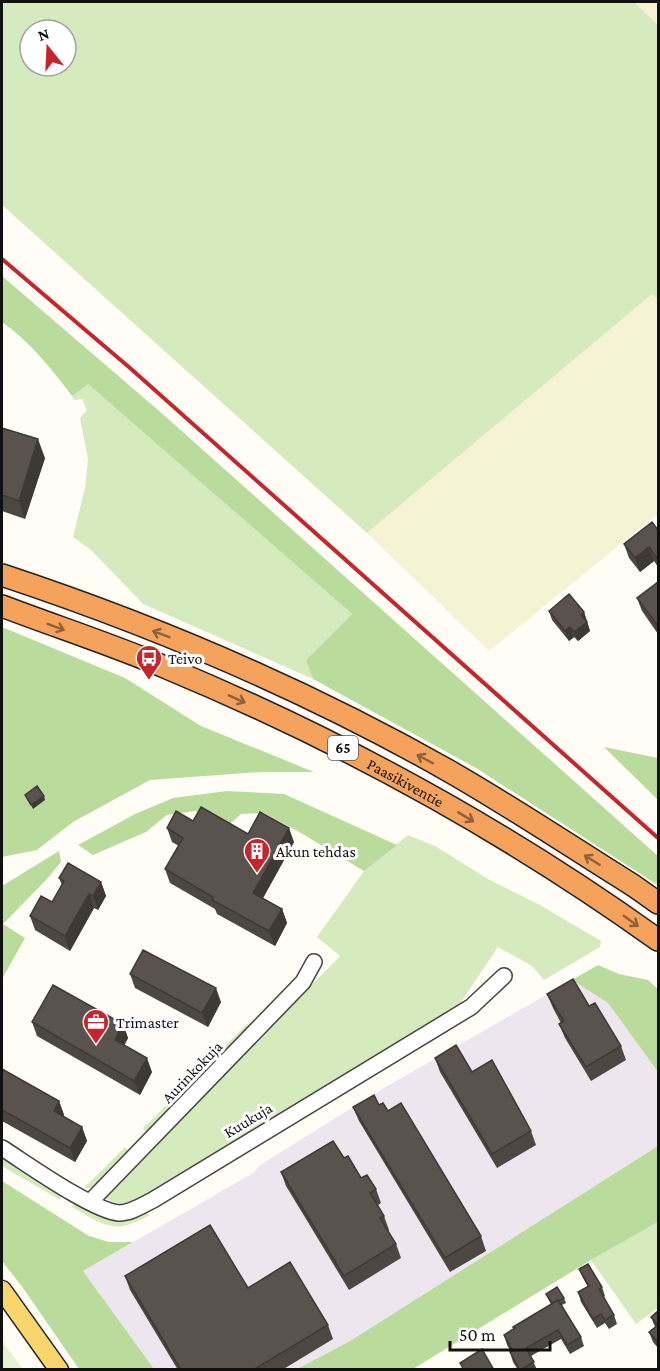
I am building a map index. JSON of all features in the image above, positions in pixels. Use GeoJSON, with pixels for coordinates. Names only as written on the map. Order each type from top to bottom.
{"type":"FeatureCollection","features":[{"type":"Feature","properties":{"kind":"highway","name":"Paasikiventie"},"geometry":{"type":"LineString","coordinates":[[2,575],[172,638],[356,722],[450,772],[658,903]]}},
{"type":"Feature","properties":{"kind":"highway","name":"Paasikiventie"},"geometry":{"type":"LineString","coordinates":[[2,606],[166,667],[281,718],[348,751],[434,798],[543,864],[620,912],[658,940]]}},
{"type":"Feature","properties":{"kind":"main road"},"geometry":{"type":"LineString","coordinates":[[2,1290],[59,1370]]}},
{"type":"Feature","properties":{"kind":"street","name":"Aurinkokuja"},"geometry":{"type":"LineString","coordinates":[[90,1202],[303,982],[314,962]]}},
{"type":"Feature","properties":{"kind":"street","name":"Kuukuja"},"geometry":{"type":"LineString","coordinates":[[2,1148],[90,1202],[120,1213],[132,1210],[153,1200],[471,1007],[504,976]]}},
{"type":"Feature","properties":{"kind":"shaded area"},"geometry":{"type":"Polygon","coordinates":[[[634,2],[658,2],[658,25],[634,2]]]}},
{"type":"Feature","properties":{"kind":"shaded area"},"geometry":{"type":"Polygon","coordinates":[[[652,294],[658,299],[658,514],[489,651],[367,533],[652,294]]]}},
{"type":"Feature","properties":{"kind":"shaded area"},"geometry":{"type":"Polygon","coordinates":[[[572,980],[608,1003],[658,1072],[658,1146],[350,1341],[297,1369],[154,1369],[83,1271],[253,1173],[260,1165],[384,1088],[572,980]]]}},
{"type":"Feature","properties":{"kind":"green space"},"geometry":{"type":"Polygon","coordinates":[[[2,2],[634,2],[658,25],[658,299],[652,294],[367,533],[2,205],[2,2]]]}},
{"type":"Feature","properties":{"kind":"green space"},"geometry":{"type":"Polygon","coordinates":[[[2,276],[165,416],[658,856],[658,882],[656,884],[476,768],[313,679],[306,660],[352,614],[88,384],[72,396],[40,356],[2,322],[2,276]]]}},
{"type":"Feature","properties":{"kind":"green space"},"geometry":{"type":"Polygon","coordinates":[[[87,383],[352,614],[307,659],[313,679],[143,604],[91,550],[73,537],[85,488],[88,459],[80,418],[87,410],[82,399],[74,400],[72,396],[87,383]]]}},
{"type":"Feature","properties":{"kind":"green space"},"geometry":{"type":"Polygon","coordinates":[[[2,627],[125,678],[201,726],[314,772],[261,772],[150,780],[73,822],[37,850],[2,857],[2,627]]]}},
{"type":"Feature","properties":{"kind":"green space"},"geometry":{"type":"Polygon","coordinates":[[[604,747],[658,758],[658,800],[604,747]]]}},
{"type":"Feature","properties":{"kind":"green space"},"geometry":{"type":"Polygon","coordinates":[[[227,791],[284,794],[397,845],[364,871],[264,813],[241,814],[230,824],[195,811],[167,815],[146,832],[93,855],[78,845],[135,814],[173,798],[227,791]]]}},
{"type":"Feature","properties":{"kind":"green space"},"geometry":{"type":"Polygon","coordinates":[[[408,835],[437,847],[488,879],[540,905],[601,941],[600,947],[544,980],[532,966],[498,947],[457,1008],[149,1195],[127,1204],[112,1202],[104,1197],[340,956],[317,937],[364,871],[408,835]]]}},
{"type":"Feature","properties":{"kind":"green space"},"geometry":{"type":"Polygon","coordinates":[[[59,851],[61,862],[3,924],[25,938],[2,979],[2,886],[59,851]]]}},
{"type":"Feature","properties":{"kind":"green space"},"geometry":{"type":"Polygon","coordinates":[[[598,965],[619,974],[648,980],[658,989],[658,1072],[608,1003],[572,980],[598,965]]]}},
{"type":"Feature","properties":{"kind":"green space"},"geometry":{"type":"Polygon","coordinates":[[[247,1024],[252,1029],[209,1073],[203,1068],[247,1024]]]}},
{"type":"Feature","properties":{"kind":"green space"},"geometry":{"type":"Polygon","coordinates":[[[186,1086],[191,1091],[147,1134],[143,1128],[186,1086]]]}},
{"type":"Feature","properties":{"kind":"green space"},"geometry":{"type":"Polygon","coordinates":[[[658,1146],[658,1222],[591,1260],[413,1369],[297,1369],[350,1341],[658,1146]]]}},
{"type":"Feature","properties":{"kind":"green space"},"geometry":{"type":"Polygon","coordinates":[[[125,1147],[130,1152],[97,1185],[84,1188],[125,1147]]]}},
{"type":"Feature","properties":{"kind":"green space"},"geometry":{"type":"Polygon","coordinates":[[[2,1158],[62,1193],[60,1200],[2,1166],[2,1158]]]}},
{"type":"Feature","properties":{"kind":"green space"},"geometry":{"type":"Polygon","coordinates":[[[2,1181],[89,1236],[109,1242],[133,1242],[83,1271],[154,1369],[79,1369],[2,1261],[2,1181]]]}},
{"type":"Feature","properties":{"kind":"green space"},"geometry":{"type":"Polygon","coordinates":[[[75,1201],[150,1215],[130,1224],[113,1226],[98,1222],[72,1207],[75,1201]]]}},
{"type":"Feature","properties":{"kind":"green space"},"geometry":{"type":"Polygon","coordinates":[[[658,1222],[658,1308],[636,1324],[591,1260],[658,1222]]]}},
{"type":"Feature","properties":{"kind":"green space"},"geometry":{"type":"Polygon","coordinates":[[[2,1341],[23,1369],[2,1369],[2,1341]]]}},
{"type":"Feature","properties":{"kind":"building"},"geometry":{"type":"Polygon","coordinates":[[[2,428],[38,439],[19,501],[2,495],[2,428]]]}},
{"type":"Feature","properties":{"kind":"building"},"geometry":{"type":"Polygon","coordinates":[[[652,522],[658,530],[658,557],[649,547],[635,558],[624,544],[652,522]]]}},
{"type":"Feature","properties":{"kind":"building"},"geometry":{"type":"Polygon","coordinates":[[[658,582],[658,626],[637,598],[658,582]]]}},
{"type":"Feature","properties":{"kind":"building"},"geometry":{"type":"Polygon","coordinates":[[[569,594],[584,612],[581,615],[587,622],[574,632],[570,627],[565,631],[549,611],[569,594]]]}},
{"type":"Feature","properties":{"kind":"building"},"geometry":{"type":"Polygon","coordinates":[[[37,786],[44,796],[31,805],[25,795],[37,786]]]}},
{"type":"Feature","properties":{"kind":"building"},"geometry":{"type":"Polygon","coordinates":[[[201,807],[248,834],[260,812],[289,828],[253,893],[282,909],[269,931],[212,900],[213,897],[165,869],[183,838],[167,828],[176,811],[193,821],[201,807]]]}},
{"type":"Feature","properties":{"kind":"building"},"geometry":{"type":"Polygon","coordinates":[[[68,863],[101,882],[93,896],[89,894],[65,936],[30,916],[41,896],[52,902],[64,881],[59,878],[68,863]]]}},
{"type":"Feature","properties":{"kind":"building"},"geometry":{"type":"Polygon","coordinates":[[[143,950],[216,988],[202,1013],[130,974],[143,950]]]}},
{"type":"Feature","properties":{"kind":"building"},"geometry":{"type":"Polygon","coordinates":[[[573,979],[589,1006],[595,1003],[621,1046],[586,1067],[559,1024],[564,1021],[547,994],[573,979]]]}},
{"type":"Feature","properties":{"kind":"building"},"geometry":{"type":"Polygon","coordinates":[[[53,985],[123,1024],[115,1040],[147,1058],[134,1081],[32,1022],[53,985]]]}},
{"type":"Feature","properties":{"kind":"building"},"geometry":{"type":"Polygon","coordinates":[[[456,1045],[472,1072],[492,1060],[531,1131],[492,1154],[435,1058],[456,1045]]]}},
{"type":"Feature","properties":{"kind":"building"},"geometry":{"type":"Polygon","coordinates":[[[2,1069],[59,1101],[54,1111],[82,1127],[70,1148],[2,1110],[2,1069]]]}},
{"type":"Feature","properties":{"kind":"building"},"geometry":{"type":"Polygon","coordinates":[[[374,1095],[379,1105],[383,1103],[388,1111],[401,1103],[481,1236],[445,1258],[353,1107],[374,1095]]]}},
{"type":"Feature","properties":{"kind":"building"},"geometry":{"type":"Polygon","coordinates":[[[333,1141],[344,1158],[348,1156],[361,1178],[367,1175],[376,1189],[370,1193],[384,1216],[380,1218],[396,1244],[344,1276],[281,1172],[333,1141]]]}},
{"type":"Feature","properties":{"kind":"building"},"geometry":{"type":"Polygon","coordinates":[[[210,1225],[248,1288],[290,1262],[328,1325],[253,1370],[181,1370],[125,1276],[210,1225]]]}},
{"type":"Feature","properties":{"kind":"building"},"geometry":{"type":"Polygon","coordinates":[[[588,1264],[602,1287],[599,1289],[614,1315],[605,1320],[601,1314],[593,1319],[578,1292],[589,1286],[579,1269],[588,1264]]]}},
{"type":"Feature","properties":{"kind":"building"},"geometry":{"type":"Polygon","coordinates":[[[557,1287],[564,1298],[552,1304],[546,1294],[557,1287]]]}},
{"type":"Feature","properties":{"kind":"building"},"geometry":{"type":"Polygon","coordinates":[[[558,1300],[581,1337],[567,1345],[558,1330],[526,1348],[534,1362],[520,1370],[504,1335],[515,1328],[513,1327],[558,1300]]]}},
{"type":"Feature","properties":{"kind":"building"},"geometry":{"type":"Polygon","coordinates":[[[658,1311],[658,1325],[651,1317],[658,1311]]]}},
{"type":"Feature","properties":{"kind":"building"},"geometry":{"type":"Polygon","coordinates":[[[658,1325],[658,1342],[649,1332],[658,1325]]]}},
{"type":"Feature","properties":{"kind":"building"},"geometry":{"type":"Polygon","coordinates":[[[482,1349],[494,1370],[464,1370],[460,1363],[482,1349]]]}},
{"type":"Feature","properties":{"kind":"railway"},"geometry":{"type":"LineString","coordinates":[[2,259],[130,368],[658,838]]}},
{"type":"Feature","properties":{"kind":"place","name":"Teivo"},"geometry":{"type":"Point","coordinates":[149,681]}},
{"type":"Feature","properties":{"kind":"place","name":"Akun tehdas"},"geometry":{"type":"Point","coordinates":[257,874]}},
{"type":"Feature","properties":{"kind":"place","name":"Trimaster"},"geometry":{"type":"Point","coordinates":[96,1045]}}]}
